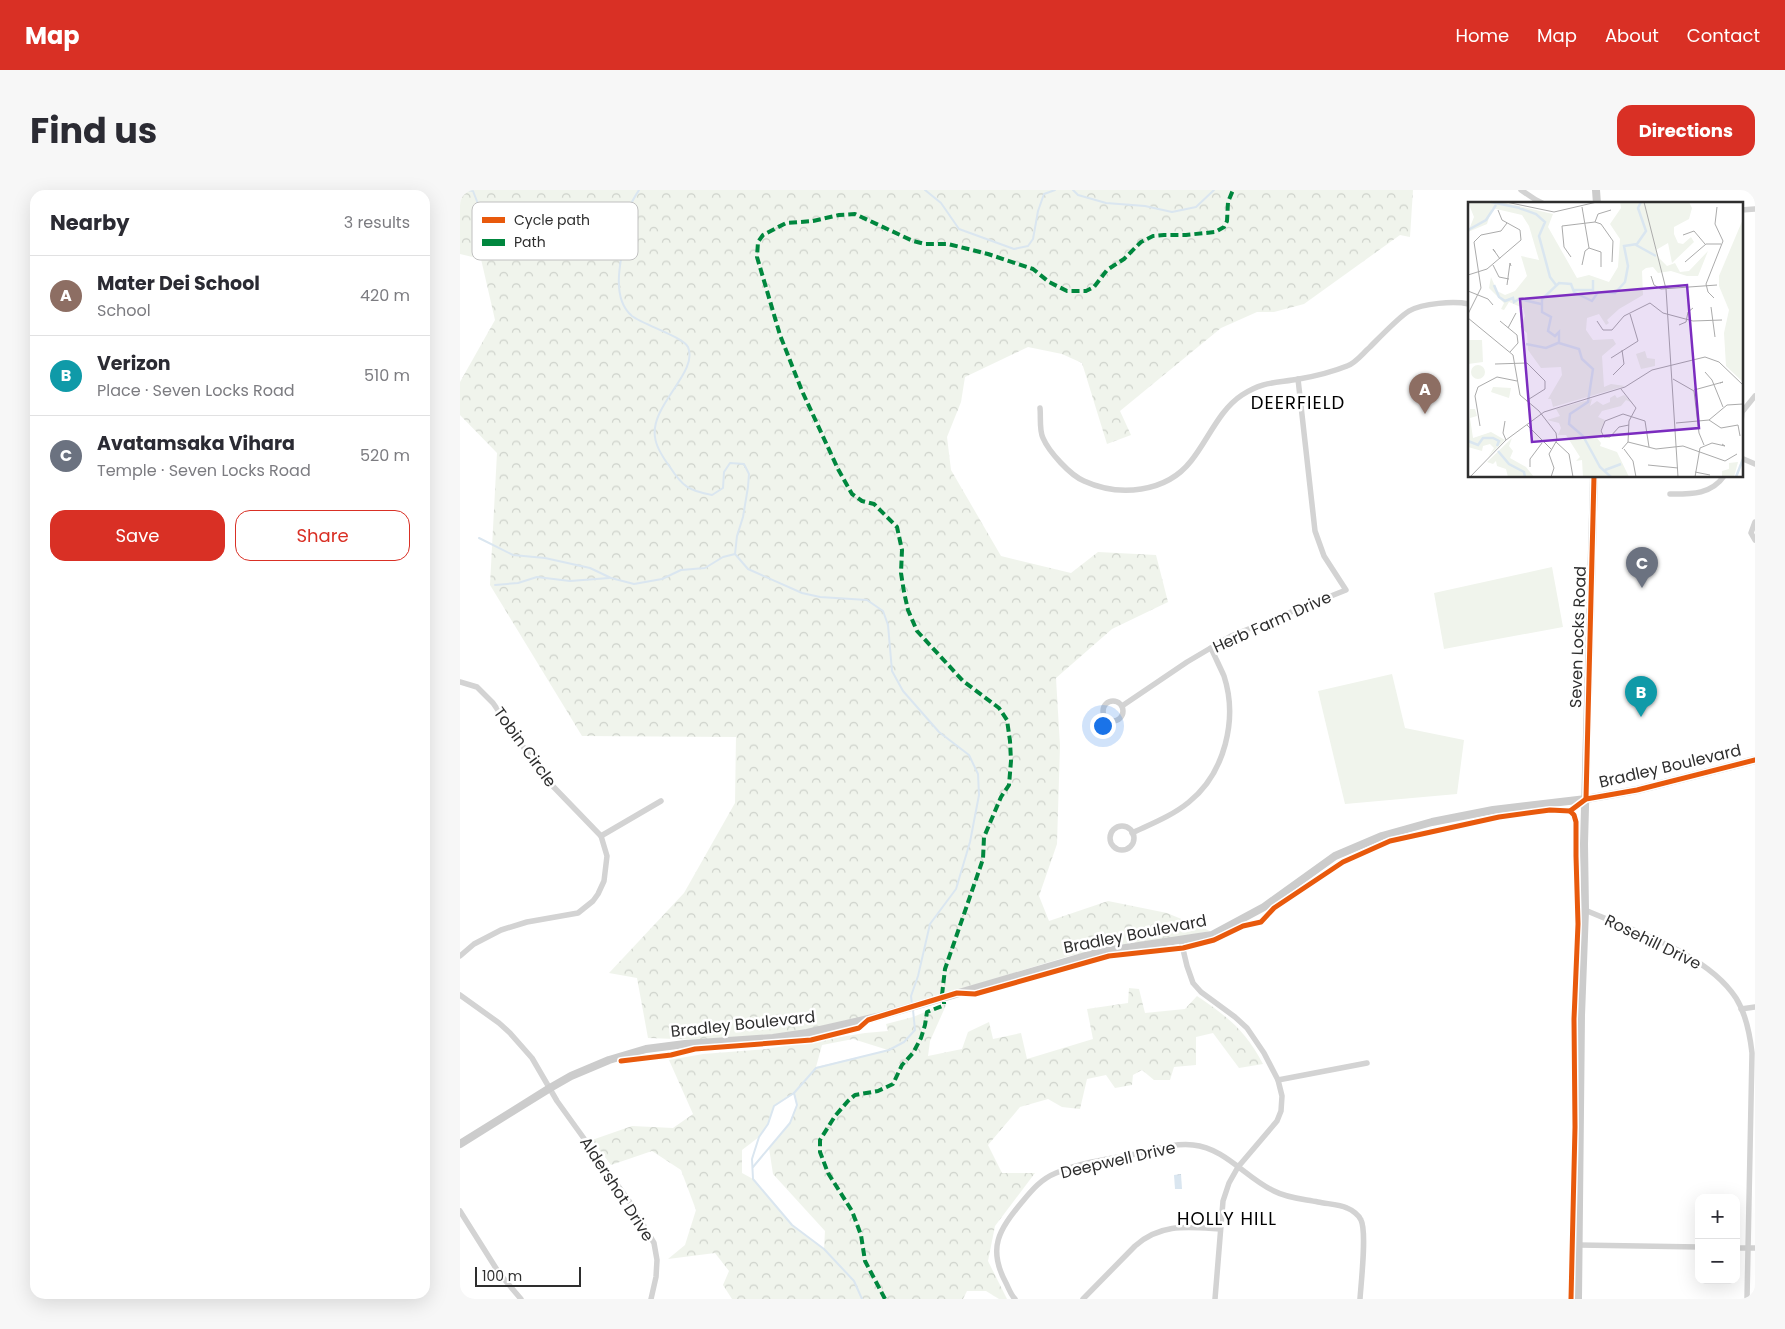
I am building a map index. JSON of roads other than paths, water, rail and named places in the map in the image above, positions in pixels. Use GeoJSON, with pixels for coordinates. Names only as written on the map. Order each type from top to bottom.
{"type":"FeatureCollection","features":[{"type":"Feature","properties":{"kind":"main road","name":"Seven Locks Road"},"geometry":{"type":"LineString","coordinates":[[1578,1299],[1581,1015],[1585,910],[1584,844],[1594,478]]}},
{"type":"Feature","properties":{"kind":"main road","name":"Bradley Boulevard"},"geometry":{"type":"LineString","coordinates":[[460,1144],[571,1076],[609,1060],[646,1050],[684,1044],[773,1038],[807,1033],[877,1018],[1099,952],[1212,935],[1264,907],[1335,856],[1382,836],[1432,822],[1493,810],[1586,799],[1637,790],[1755,760]]}},
{"type":"Feature","properties":{"kind":"street"},"geometry":{"type":"LineString","coordinates":[[1521,190],[1540,202]]}},
{"type":"Feature","properties":{"kind":"street"},"geometry":{"type":"LineString","coordinates":[[1742,210],[1755,209]]}},
{"type":"Feature","properties":{"kind":"street"},"geometry":{"type":"LineString","coordinates":[[1040,408],[1043,439],[1060,463],[1082,481],[1105,490],[1149,488],[1166,481],[1191,462],[1225,411],[1239,396],[1268,382],[1298,379],[1331,372],[1350,365],[1410,311],[1441,302],[1468,304]]}},
{"type":"Feature","properties":{"kind":"street","name":"Herb Farm Drive"},"geometry":{"type":"LineString","coordinates":[[1122,706],[1187,662],[1231,636],[1346,590],[1324,556],[1315,531],[1298,379]]}},
{"type":"Feature","properties":{"kind":"street"},"geometry":{"type":"LineString","coordinates":[[1742,412],[1755,396]]}},
{"type":"Feature","properties":{"kind":"street"},"geometry":{"type":"LineString","coordinates":[[1742,458],[1755,464]]}},
{"type":"Feature","properties":{"kind":"street"},"geometry":{"type":"LineString","coordinates":[[1670,494],[1695,494],[1707,491],[1722,478]]}},
{"type":"Feature","properties":{"kind":"street"},"geometry":{"type":"LineString","coordinates":[[1755,522],[1751,533],[1755,540]]}},
{"type":"Feature","properties":{"kind":"street"},"geometry":{"type":"LineString","coordinates":[[1132,833],[1168,816],[1190,802],[1206,784],[1222,754],[1228,730],[1229,705],[1224,677],[1211,648]]}},
{"type":"Feature","properties":{"kind":"street","name":"Tobin Circle"},"geometry":{"type":"LineString","coordinates":[[460,682],[477,687],[493,703],[544,777],[601,836]]}},
{"type":"Feature","properties":{"kind":"street"},"geometry":{"type":"LineString","coordinates":[[460,956],[474,944],[502,930],[527,922],[578,914],[594,901],[604,881],[607,856],[601,836],[661,801]]}},
{"type":"Feature","properties":{"kind":"street"},"geometry":{"type":"LineString","coordinates":[[1123,827],[1132,833],[1132,843],[1127,848],[1120,850],[1111,844],[1111,833],[1116,828],[1123,827]]}},
{"type":"Feature","properties":{"kind":"street","name":"Rosehill Drive"},"geometry":{"type":"LineString","coordinates":[[1585,910],[1661,943],[1701,963],[1720,978],[1741,1009],[1750,1033],[1752,1053],[1748,1299]]}},
{"type":"Feature","properties":{"kind":"street"},"geometry":{"type":"LineString","coordinates":[[1181,940],[1193,983],[1201,992],[1247,1028],[1264,1053],[1278,1080],[1282,1096],[1282,1104],[1277,1121],[1238,1167],[1222,1200],[1214,1299]]}},
{"type":"Feature","properties":{"kind":"street","name":"Aldershot Drive"},"geometry":{"type":"LineString","coordinates":[[460,995],[496,1020],[532,1058],[557,1101],[628,1200],[654,1242],[657,1260],[656,1277],[651,1299]]}},
{"type":"Feature","properties":{"kind":"street"},"geometry":{"type":"LineString","coordinates":[[1741,1009],[1755,1007]]}},
{"type":"Feature","properties":{"kind":"street"},"geometry":{"type":"LineString","coordinates":[[1278,1080],[1367,1063]]}},
{"type":"Feature","properties":{"kind":"street","name":"Deepwell Drive"},"geometry":{"type":"LineString","coordinates":[[1016,1299],[1000,1272],[996,1256],[997,1242],[1007,1220],[1035,1186],[1056,1173],[1090,1163],[1175,1145],[1192,1144],[1207,1148],[1238,1167],[1262,1185],[1276,1192],[1290,1197],[1347,1207],[1357,1215],[1362,1220],[1364,1232],[1360,1299]]}},
{"type":"Feature","properties":{"kind":"street"},"geometry":{"type":"LineString","coordinates":[[460,1212],[499,1274],[521,1299]]}},
{"type":"Feature","properties":{"kind":"street"},"geometry":{"type":"LineString","coordinates":[[1083,1299],[1134,1247],[1158,1231],[1179,1227],[1220,1229]]}},
{"type":"Feature","properties":{"kind":"street"},"geometry":{"type":"LineString","coordinates":[[1579,1245],[1695,1247]]}},
{"type":"Feature","properties":{"kind":"street"},"geometry":{"type":"LineString","coordinates":[[1740,1248],[1755,1248]]}},
{"type":"Feature","properties":{"kind":"water"},"geometry":{"type":"Polygon","coordinates":[[[1181,1174],[1182,1189],[1175,1189],[1174,1175],[1181,1174]]]}},
{"type":"Feature","properties":{"kind":"waterway"},"geometry":{"type":"LineString","coordinates":[[467,190],[473,191],[477,202]]}},
{"type":"Feature","properties":{"kind":"waterway"},"geometry":{"type":"LineString","coordinates":[[632,202],[639,190]]}},
{"type":"Feature","properties":{"kind":"waterway"},"geometry":{"type":"LineString","coordinates":[[925,190],[941,203],[959,229],[1014,249],[1028,246],[1033,239],[1038,211],[1044,194],[1055,190]]}},
{"type":"Feature","properties":{"kind":"waterway"},"geometry":{"type":"LineString","coordinates":[[1073,190],[1078,195],[1106,203],[1145,206],[1172,212],[1196,207],[1214,190]]}},
{"type":"Feature","properties":{"kind":"waterway"},"geometry":{"type":"LineString","coordinates":[[621,260],[619,287],[625,308],[632,316],[679,339],[688,347],[690,357],[687,367],[666,401],[655,425],[656,441],[661,453],[674,473],[687,487],[697,492],[712,495],[723,488],[724,472],[730,463],[744,464],[749,474],[748,487],[735,554],[748,569],[802,593],[820,597],[867,600],[883,611],[888,625],[892,671],[903,691],[939,732],[969,755],[978,774],[979,795],[970,842],[956,889],[930,924],[918,976],[911,996],[912,1005]]}},
{"type":"Feature","properties":{"kind":"waterway"},"geometry":{"type":"LineString","coordinates":[[479,538],[513,555],[545,558],[590,568],[611,578],[634,584],[662,579],[681,570],[705,568],[723,557],[735,554]]}},
{"type":"Feature","properties":{"kind":"waterway"},"geometry":{"type":"LineString","coordinates":[[495,585],[518,583],[537,577],[570,581],[609,578]]}},
{"type":"Feature","properties":{"kind":"waterway"},"geometry":{"type":"LineString","coordinates":[[862,1299],[854,1281],[824,1249],[792,1225],[753,1179],[752,1159],[759,1137],[768,1124],[774,1106],[794,1093],[816,1068],[889,1050],[904,1042],[915,1030],[913,1010]]}},
{"type":"Feature","properties":{"kind":"waterway"},"geometry":{"type":"LineString","coordinates":[[753,1167],[790,1123],[797,1105],[794,1093]]}},
{"type":"Feature","properties":{"kind":"place","name":"Mater Dei School"},"geometry":{"type":"Point","coordinates":[1425,414]}},
{"type":"Feature","properties":{"kind":"place","name":"Avatamsaka Vihara"},"geometry":{"type":"Point","coordinates":[1642,588]}},
{"type":"Feature","properties":{"kind":"place","name":"Verizon"},"geometry":{"type":"Point","coordinates":[1641,717]}},
{"type":"Feature","properties":{"kind":"district","name":"DEERFIELD"},"geometry":{"type":"Point","coordinates":[1298,402]}},
{"type":"Feature","properties":{"kind":"district","name":"HOLLY HILL"},"geometry":{"type":"Point","coordinates":[1227,1218]}}]}
